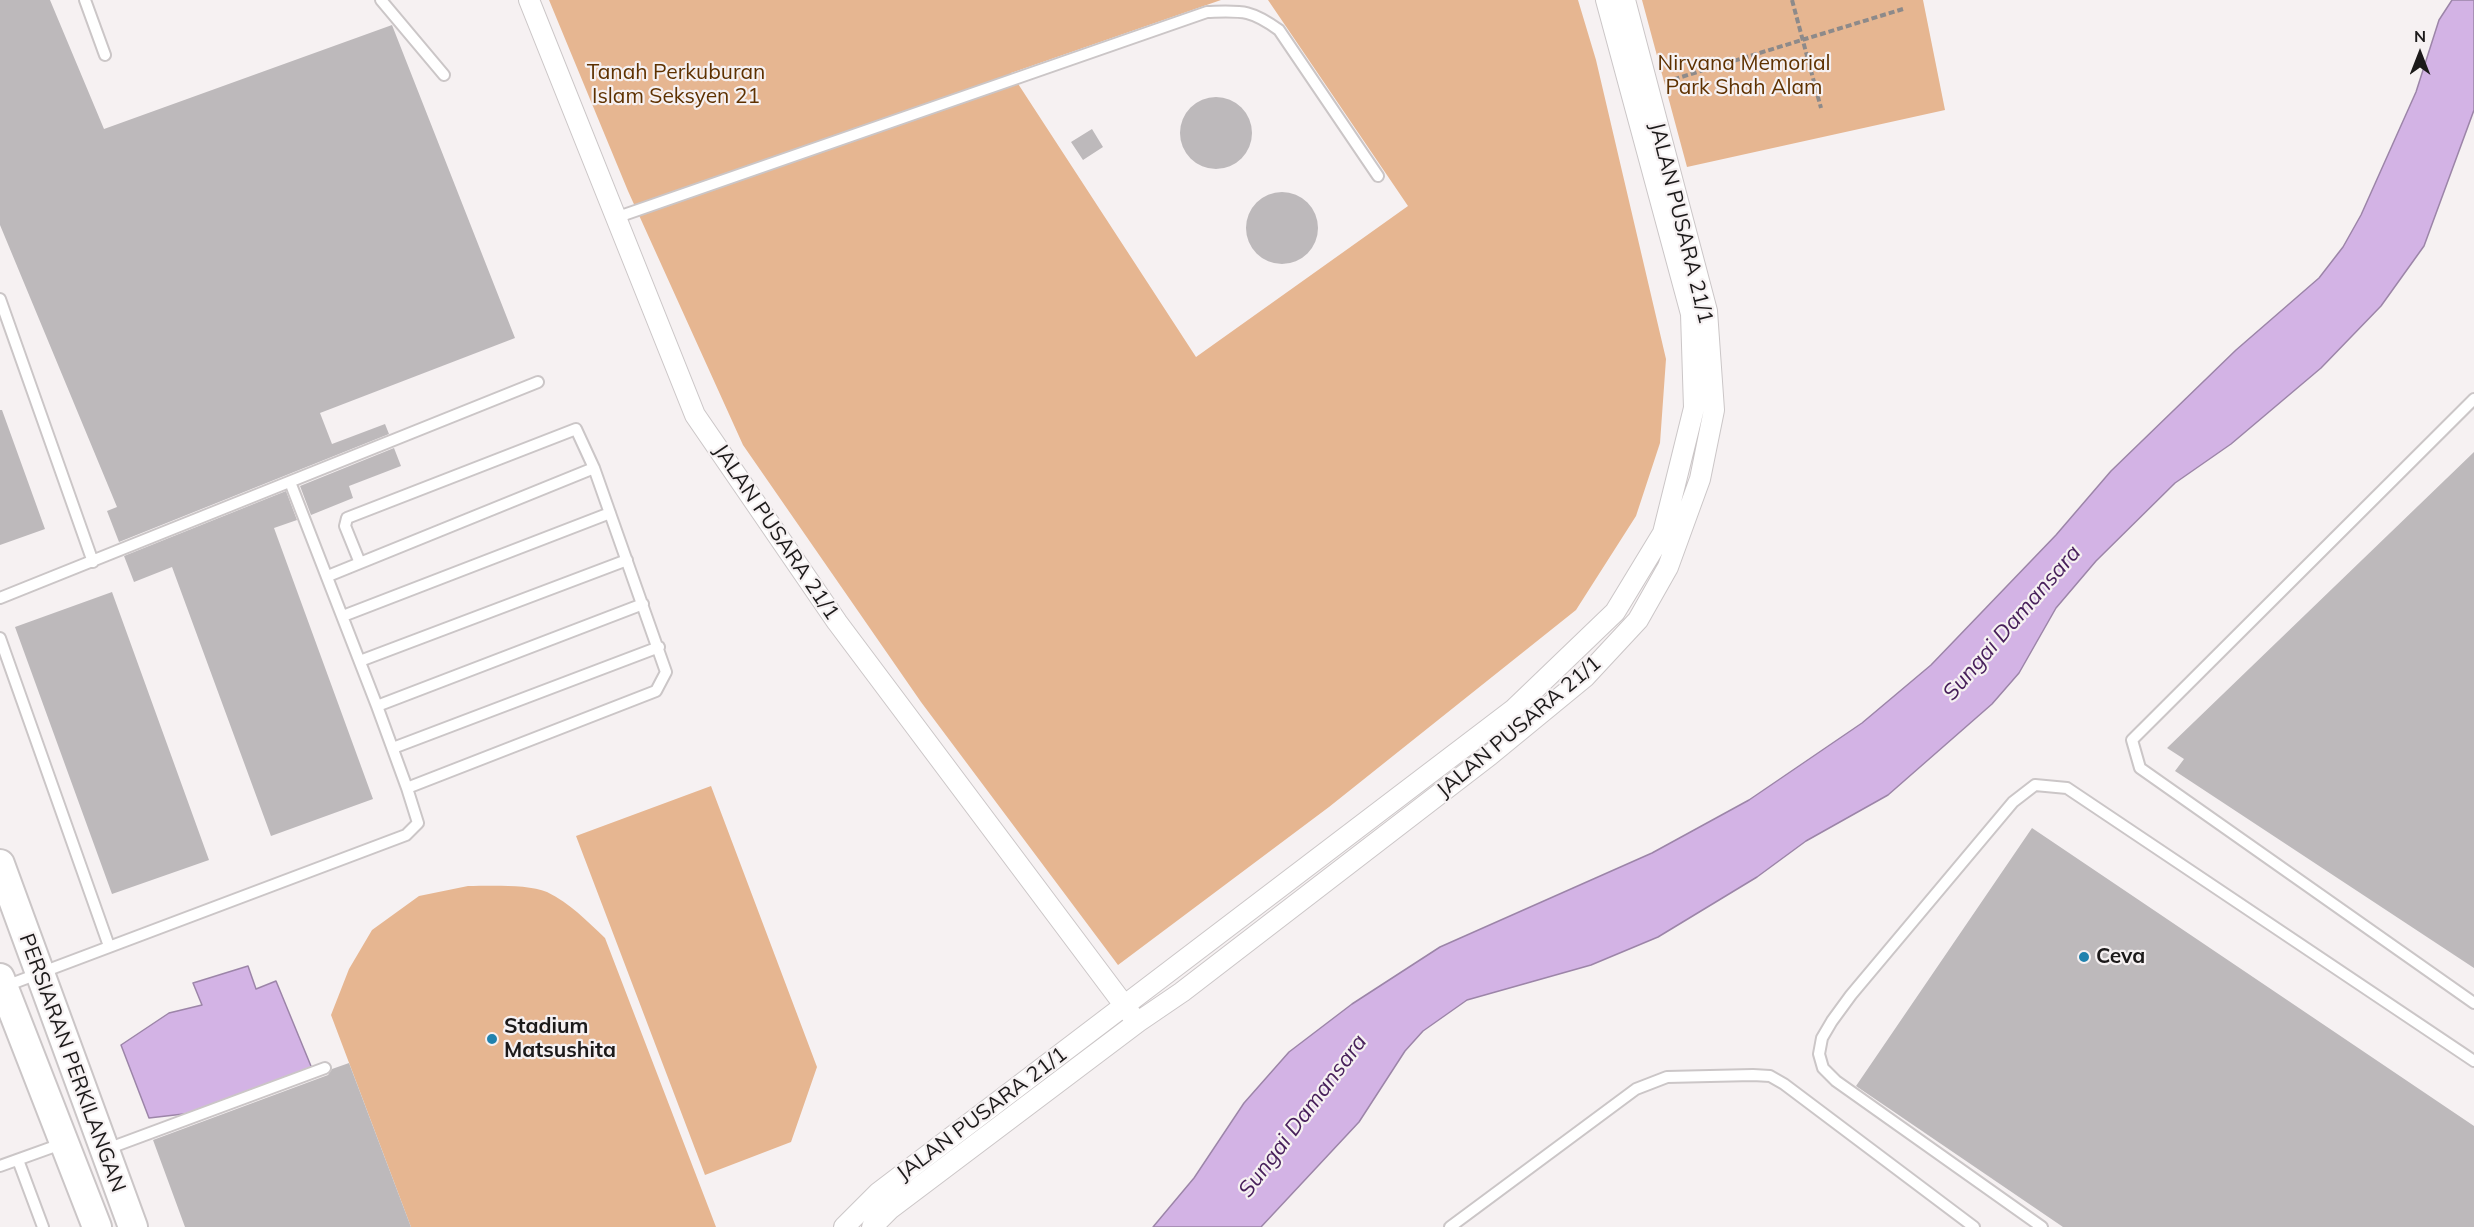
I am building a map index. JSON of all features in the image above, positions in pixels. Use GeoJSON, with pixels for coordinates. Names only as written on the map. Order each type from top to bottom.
{"type":"FeatureCollection","features":[{"type":"Feature","properties":{"kind":"main road","name":"PERSIARAN PERKILANGAN"},"geometry":{"type":"LineString","coordinates":[[0,864],[133,1227]]}},
{"type":"Feature","properties":{"kind":"main road"},"geometry":{"type":"LineString","coordinates":[[2,982],[11,1018],[64,1142],[97,1227]]}},
{"type":"Feature","properties":{"kind":"street","name":"JALAN PUSARA 21/1"},"geometry":{"type":"LineString","coordinates":[[530,0],[695,415],[837,622],[1138,1022]]}},
{"type":"Feature","properties":{"kind":"street","name":"JALAN PUSARA 21/1"},"geometry":{"type":"LineString","coordinates":[[844,1227],[878,1193],[1514,709],[1615,612],[1663,533],[1694,408],[1691,314],[1606,0]]}},
{"type":"Feature","properties":{"kind":"street","name":"JALAN PUSARA 21/1"},"geometry":{"type":"LineString","coordinates":[[872,1227],[890,1209],[1138,1022],[1182,992],[1490,754],[1585,677],[1638,620],[1668,567],[1700,479],[1714,410],[1707,311],[1625,0]]}},
{"type":"Feature","properties":{"kind":"lane"},"geometry":{"type":"LineString","coordinates":[[85,0],[105,55]]}},
{"type":"Feature","properties":{"kind":"lane"},"geometry":{"type":"LineString","coordinates":[[381,0],[444,75]]}},
{"type":"Feature","properties":{"kind":"lane"},"geometry":{"type":"LineString","coordinates":[[615,218],[1207,12],[1245,11],[1262,17],[1279,30],[1378,177]]}},
{"type":"Feature","properties":{"kind":"lane"},"geometry":{"type":"LineString","coordinates":[[0,298],[93,562]]}},
{"type":"Feature","properties":{"kind":"lane"},"geometry":{"type":"LineString","coordinates":[[0,598],[538,382]]}},
{"type":"Feature","properties":{"kind":"lane"},"geometry":{"type":"LineString","coordinates":[[2474,399],[2132,740],[2140,768],[2474,1003]]}},
{"type":"Feature","properties":{"kind":"lane"},"geometry":{"type":"LineString","coordinates":[[360,563],[345,526],[347,518],[576,429],[594,468],[666,672],[656,691],[407,788]]}},
{"type":"Feature","properties":{"kind":"lane"},"geometry":{"type":"LineString","coordinates":[[328,576],[594,468]]}},
{"type":"Feature","properties":{"kind":"lane"},"geometry":{"type":"LineString","coordinates":[[2,982],[39,973],[406,835],[418,823],[393,748],[290,482]]}},
{"type":"Feature","properties":{"kind":"lane"},"geometry":{"type":"LineString","coordinates":[[343,616],[610,513]]}},
{"type":"Feature","properties":{"kind":"lane"},"geometry":{"type":"LineString","coordinates":[[360,661],[627,560]]}},
{"type":"Feature","properties":{"kind":"lane"},"geometry":{"type":"LineString","coordinates":[[377,706],[643,604]]}},
{"type":"Feature","properties":{"kind":"lane"},"geometry":{"type":"LineString","coordinates":[[0,638],[109,946]]}},
{"type":"Feature","properties":{"kind":"lane"},"geometry":{"type":"LineString","coordinates":[[393,748],[659,647]]}},
{"type":"Feature","properties":{"kind":"lane"},"geometry":{"type":"LineString","coordinates":[[2042,1227],[1836,1081],[1823,1068],[1819,1054],[1827,1029],[1851,995],[2013,802],[2035,785],[2067,788],[2474,1061]]}},
{"type":"Feature","properties":{"kind":"lane"},"geometry":{"type":"LineString","coordinates":[[104,1150],[325,1068]]}},
{"type":"Feature","properties":{"kind":"lane"},"geometry":{"type":"LineString","coordinates":[[1450,1227],[1636,1089],[1667,1077],[1754,1075],[1770,1076],[1784,1084],[1974,1227]]}},
{"type":"Feature","properties":{"kind":"lane"},"geometry":{"type":"LineString","coordinates":[[0,1167],[64,1142]]}},
{"type":"Feature","properties":{"kind":"lane"},"geometry":{"type":"LineString","coordinates":[[18,1160],[43,1227]]}},
{"type":"Feature","properties":{"kind":"path"},"geometry":{"type":"LineString","coordinates":[[1792,0],[1821,108]]}},
{"type":"Feature","properties":{"kind":"path"},"geometry":{"type":"LineString","coordinates":[[1647,88],[1904,9]]}},
{"type":"Feature","properties":{"kind":"green space","name":"Tanah Perkuburan Islam Seksyen 21"},"geometry":{"type":"Polygon","coordinates":[[[549,0],[1221,0],[1011,73],[1196,357],[1408,206],[1268,0],[1578,0],[1596,60],[1666,359],[1660,443],[1636,516],[1576,610],[1329,807],[1118,965],[921,702],[743,445],[628,191],[549,0]]]}},
{"type":"Feature","properties":{"kind":"green space","name":"Nirvana Memorial Park Shah Alam"},"geometry":{"type":"Polygon","coordinates":[[[1642,0],[1923,0],[1945,110],[1687,167],[1642,0]]]}},
{"type":"Feature","properties":{"kind":"green space"},"geometry":{"type":"Polygon","coordinates":[[[711,786],[817,1067],[791,1142],[705,1175],[576,836],[711,786]]]}},
{"type":"Feature","properties":{"kind":"green space","name":"Stadium Matsushita"},"geometry":{"type":"Polygon","coordinates":[[[468,886],[519,887],[547,892],[571,907],[605,938],[716,1227],[411,1227],[331,1015],[349,969],[372,930],[419,896],[468,886]]]}},
{"type":"Feature","properties":{"kind":"water","name":"Sungai Damansara"},"geometry":{"type":"Polygon","coordinates":[[[2452,0],[2474,0],[2474,110],[2424,246],[2381,306],[2321,368],[2231,444],[2175,483],[2096,561],[2056,608],[2019,673],[1992,704],[1888,795],[1806,841],[1757,877],[1658,937],[1591,965],[1467,1000],[1423,1031],[1405,1051],[1359,1122],[1261,1227],[1153,1227],[1194,1178],[1244,1103],[1289,1052],[1352,1004],[1440,947],[1652,853],[1749,800],[1862,723],[1931,665],[2056,535],[2111,471],[2236,350],[2319,278],[2343,247],[2361,215],[2416,92],[2439,20],[2452,0]]]}},
{"type":"Feature","properties":{"kind":"water"},"geometry":{"type":"Polygon","coordinates":[[[248,966],[256,989],[276,981],[313,1071],[192,1113],[149,1118],[121,1045],[169,1013],[202,1005],[193,983],[248,966]]]}},
{"type":"Feature","properties":{"kind":"building"},"geometry":{"type":"Polygon","coordinates":[[[0,0],[50,0],[104,129],[392,25],[515,338],[320,413],[332,444],[385,424],[389,434],[119,542],[107,511],[117,507],[0,225],[0,0]]]}},
{"type":"Feature","properties":{"kind":"building"},"geometry":{"type":"Polygon","coordinates":[[[1216,97],[1236,103],[1246,113],[1252,133],[1246,153],[1236,163],[1216,169],[1196,163],[1186,153],[1180,133],[1186,113],[1196,103],[1216,97]]]}},
{"type":"Feature","properties":{"kind":"building"},"geometry":{"type":"Polygon","coordinates":[[[1092,129],[1103,147],[1083,160],[1071,142],[1092,129]]]}},
{"type":"Feature","properties":{"kind":"building"},"geometry":{"type":"Polygon","coordinates":[[[1282,192],[1302,198],[1312,208],[1318,228],[1312,248],[1302,258],[1282,264],[1262,258],[1252,248],[1246,228],[1252,208],[1262,198],[1282,192]]]}},
{"type":"Feature","properties":{"kind":"building"},"geometry":{"type":"Polygon","coordinates":[[[0,410],[2,410],[45,529],[0,545],[0,410]]]}},
{"type":"Feature","properties":{"kind":"building"},"geometry":{"type":"Polygon","coordinates":[[[394,448],[401,466],[349,486],[353,498],[311,515],[300,486],[394,448]]]}},
{"type":"Feature","properties":{"kind":"building"},"geometry":{"type":"Polygon","coordinates":[[[2474,452],[2474,968],[2175,771],[2184,759],[2167,748],[2474,452]]]}},
{"type":"Feature","properties":{"kind":"building"},"geometry":{"type":"Polygon","coordinates":[[[286,491],[297,520],[274,528],[373,799],[271,836],[172,567],[134,582],[124,556],[286,491]]]}},
{"type":"Feature","properties":{"kind":"building"},"geometry":{"type":"Polygon","coordinates":[[[112,592],[209,860],[112,894],[15,627],[112,592]]]}},
{"type":"Feature","properties":{"kind":"building","name":"Ceva"},"geometry":{"type":"Polygon","coordinates":[[[2032,828],[2474,1126],[2474,1227],[2063,1227],[1856,1086],[2032,828]]]}},
{"type":"Feature","properties":{"kind":"building"},"geometry":{"type":"Polygon","coordinates":[[[349,1063],[411,1227],[185,1227],[153,1140],[328,1075],[332,1069],[349,1063]]]}},
{"type":"Feature","properties":{"kind":"place","name":"Ceva"},"geometry":{"type":"Point","coordinates":[2084,957]}},
{"type":"Feature","properties":{"kind":"place","name":"Stadium Matsushita"},"geometry":{"type":"Point","coordinates":[492,1039]}}]}
